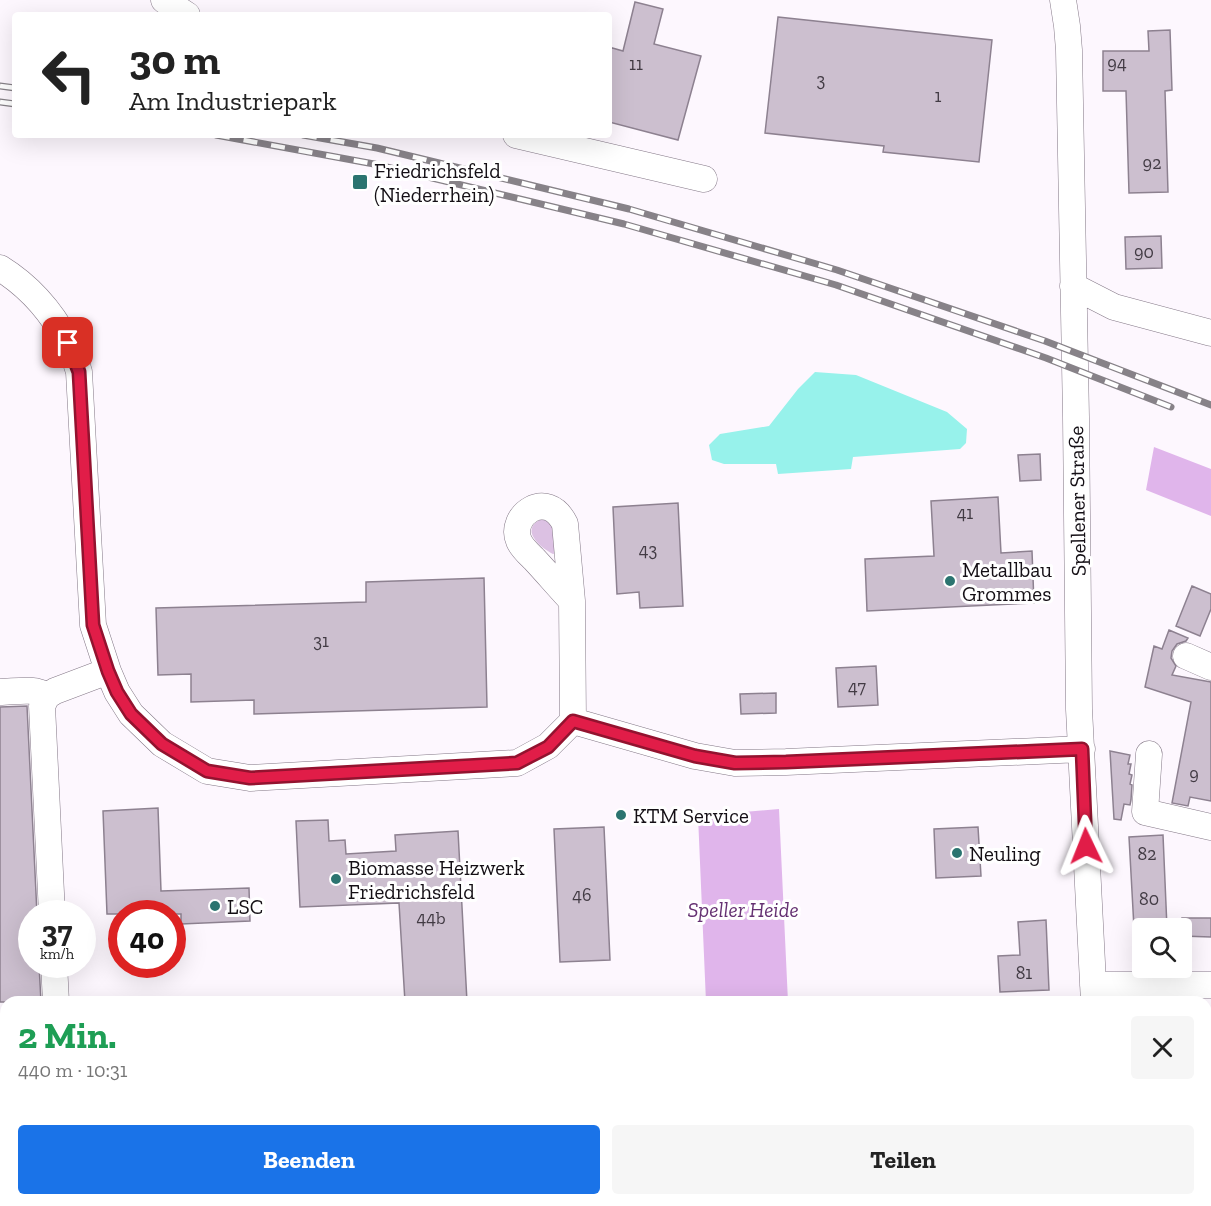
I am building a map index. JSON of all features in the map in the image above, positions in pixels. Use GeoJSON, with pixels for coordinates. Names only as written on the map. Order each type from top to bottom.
{"type":"FeatureCollection","features":[{"type":"Feature","properties":{"kind":"street"},"geometry":{"type":"LineString","coordinates":[[164,0],[182,12]]}},
{"type":"Feature","properties":{"kind":"street","name":"Spellener Straße"},"geometry":{"type":"LineString","coordinates":[[1063,0],[1069,50],[1079,709],[1093,993]]}},
{"type":"Feature","properties":{"kind":"street"},"geometry":{"type":"LineString","coordinates":[[529,138],[704,179]]}},
{"type":"Feature","properties":{"kind":"street"},"geometry":{"type":"LineString","coordinates":[[0,268],[14,277],[46,307],[68,343],[79,372],[93,625],[108,671],[117,692],[131,714],[162,744],[207,771],[250,778],[517,763],[548,747],[573,721],[572,601]]}},
{"type":"Feature","properties":{"kind":"street"},"geometry":{"type":"LineString","coordinates":[[1074,286],[1114,307],[1211,333]]}},
{"type":"Feature","properties":{"kind":"street"},"geometry":{"type":"LineString","coordinates":[[1185,656],[1211,667]]}},
{"type":"Feature","properties":{"kind":"street"},"geometry":{"type":"LineString","coordinates":[[51,900],[42,706],[47,696],[55,691],[108,671]]}},
{"type":"Feature","properties":{"kind":"street"},"geometry":{"type":"LineString","coordinates":[[0,692],[34,691],[42,692],[47,696]]}},
{"type":"Feature","properties":{"kind":"street"},"geometry":{"type":"LineString","coordinates":[[573,721],[695,756],[735,763],[1082,749]]}},
{"type":"Feature","properties":{"kind":"street"},"geometry":{"type":"LineString","coordinates":[[1149,754],[1145,812],[1211,827]]}},
{"type":"Feature","properties":{"kind":"street"},"geometry":{"type":"LineString","coordinates":[[55,978],[56,996]]}},
{"type":"Feature","properties":{"kind":"street"},"geometry":{"type":"LineString","coordinates":[[1093,993],[1211,985]]}},
{"type":"Feature","properties":{"kind":"shaded area"},"geometry":{"type":"Polygon","coordinates":[[[815,372],[856,375],[947,412],[967,429],[966,443],[960,449],[853,457],[851,469],[778,474],[776,464],[724,464],[712,460],[709,445],[720,434],[769,426],[798,389],[815,372]]]}},
{"type":"Feature","properties":{"kind":"shaded area"},"geometry":{"type":"Polygon","coordinates":[[[547,518],[553,522],[556,553],[553,554],[540,545],[532,534],[534,524],[547,518]]]}},
{"type":"Feature","properties":{"kind":"green space"},"geometry":{"type":"Polygon","coordinates":[[[1154,447],[1211,469],[1211,516],[1146,490],[1154,447]]]}},
{"type":"Feature","properties":{"kind":"green space","name":"Speller Heide"},"geometry":{"type":"Polygon","coordinates":[[[779,809],[788,996],[706,996],[698,816],[779,809]]]}},
{"type":"Feature","properties":{"kind":"building"},"geometry":{"type":"Polygon","coordinates":[[[635,2],[663,9],[654,44],[701,56],[678,140],[612,123],[612,48],[623,51],[635,2]]]}},
{"type":"Feature","properties":{"kind":"building"},"geometry":{"type":"Polygon","coordinates":[[[778,17],[992,40],[979,162],[883,152],[884,146],[765,133],[778,17]]]}},
{"type":"Feature","properties":{"kind":"building"},"geometry":{"type":"Polygon","coordinates":[[[1170,30],[1172,90],[1165,91],[1168,192],[1129,193],[1126,91],[1103,91],[1103,51],[1149,51],[1148,31],[1170,30]]]}},
{"type":"Feature","properties":{"kind":"building"},"geometry":{"type":"Polygon","coordinates":[[[1161,236],[1162,268],[1126,269],[1125,237],[1161,236]]]}},
{"type":"Feature","properties":{"kind":"building"},"geometry":{"type":"Polygon","coordinates":[[[1040,454],[1041,480],[1020,481],[1018,455],[1040,454]]]}},
{"type":"Feature","properties":{"kind":"building","name":"Metallbau Grommes"},"geometry":{"type":"Polygon","coordinates":[[[998,497],[1001,553],[1032,551],[1034,603],[867,611],[865,559],[934,556],[931,501],[998,497]]]}},
{"type":"Feature","properties":{"kind":"building"},"geometry":{"type":"Polygon","coordinates":[[[678,503],[683,606],[640,608],[639,592],[617,594],[613,507],[678,503]]]}},
{"type":"Feature","properties":{"kind":"building"},"geometry":{"type":"Polygon","coordinates":[[[484,578],[487,707],[254,714],[254,700],[191,702],[191,674],[158,675],[156,608],[366,602],[366,582],[484,578]]]}},
{"type":"Feature","properties":{"kind":"building"},"geometry":{"type":"Polygon","coordinates":[[[1192,586],[1211,594],[1211,609],[1200,636],[1176,626],[1192,586]]]}},
{"type":"Feature","properties":{"kind":"building"},"geometry":{"type":"Polygon","coordinates":[[[1169,630],[1188,638],[1177,644],[1172,651],[1171,658],[1176,666],[1172,675],[1211,682],[1211,801],[1190,797],[1188,806],[1172,803],[1191,702],[1145,687],[1154,646],[1162,649],[1169,630]]]}},
{"type":"Feature","properties":{"kind":"building"},"geometry":{"type":"Polygon","coordinates":[[[876,666],[878,705],[838,707],[836,668],[876,666]]]}},
{"type":"Feature","properties":{"kind":"building"},"geometry":{"type":"Polygon","coordinates":[[[776,693],[776,713],[741,714],[740,694],[776,693]]]}},
{"type":"Feature","properties":{"kind":"building"},"geometry":{"type":"Polygon","coordinates":[[[27,706],[36,900],[18,900],[18,978],[40,978],[41,996],[0,996],[0,707],[27,706]]]}},
{"type":"Feature","properties":{"kind":"building"},"geometry":{"type":"Polygon","coordinates":[[[1110,751],[1130,755],[1128,764],[1131,764],[1129,774],[1132,775],[1131,800],[1130,805],[1124,804],[1121,820],[1114,819],[1110,751]]]}},
{"type":"Feature","properties":{"kind":"building"},"geometry":{"type":"Polygon","coordinates":[[[158,808],[161,891],[249,888],[250,921],[186,924],[186,900],[108,900],[107,914],[103,811],[158,808]]]}},
{"type":"Feature","properties":{"kind":"building"},"geometry":{"type":"Polygon","coordinates":[[[328,820],[329,841],[345,840],[346,854],[396,851],[395,835],[458,831],[467,996],[405,996],[399,903],[300,907],[296,821],[328,820]]]}},
{"type":"Feature","properties":{"kind":"building"},"geometry":{"type":"Polygon","coordinates":[[[604,827],[610,960],[560,962],[554,829],[604,827]]]}},
{"type":"Feature","properties":{"kind":"building","name":"Neuling"},"geometry":{"type":"Polygon","coordinates":[[[978,827],[981,876],[936,878],[934,829],[978,827]]]}},
{"type":"Feature","properties":{"kind":"building"},"geometry":{"type":"Polygon","coordinates":[[[1163,835],[1167,918],[1133,918],[1129,837],[1163,835]]]}},
{"type":"Feature","properties":{"kind":"building"},"geometry":{"type":"Polygon","coordinates":[[[1192,918],[1211,918],[1211,937],[1192,936],[1192,918]]]}},
{"type":"Feature","properties":{"kind":"building"},"geometry":{"type":"Polygon","coordinates":[[[1046,920],[1049,990],[1000,992],[998,956],[1020,955],[1018,922],[1046,920]]]}},
{"type":"Feature","properties":{"kind":"railway"},"geometry":{"type":"LineString","coordinates":[[0,86],[12,88]]}},
{"type":"Feature","properties":{"kind":"railway"},"geometry":{"type":"LineString","coordinates":[[0,102],[12,104]]}},
{"type":"Feature","properties":{"kind":"railway"},"geometry":{"type":"LineString","coordinates":[[232,138],[374,164],[624,224],[836,285],[1046,358],[1171,407]]}},
{"type":"Feature","properties":{"kind":"railway"},"geometry":{"type":"LineString","coordinates":[[320,138],[377,148],[629,209],[837,270],[1045,341],[1211,405]]}},
{"type":"Feature","properties":{"kind":"place","name":"Friedrichsfeld (Niederrhein)"},"geometry":{"type":"Point","coordinates":[360,182]}},
{"type":"Feature","properties":{"kind":"place","name":"Metallbau Grommes"},"geometry":{"type":"Point","coordinates":[950,581]}},
{"type":"Feature","properties":{"kind":"place","name":"KTM Service"},"geometry":{"type":"Point","coordinates":[621,815]}},
{"type":"Feature","properties":{"kind":"place","name":"Neuling"},"geometry":{"type":"Point","coordinates":[957,853]}},
{"type":"Feature","properties":{"kind":"place","name":"Biomasse Heizwerk Friedrichsfeld"},"geometry":{"type":"Point","coordinates":[336,879]}},
{"type":"Feature","properties":{"kind":"place","name":"LSC"},"geometry":{"type":"Point","coordinates":[215,906]}},
{"type":"Feature","properties":{"kind":"route"},"geometry":{"type":"LineString","coordinates":[[68,343],[79,372],[93,625],[108,671],[117,692],[131,714],[162,744],[207,771],[250,778],[517,763],[548,747],[573,721],[695,756],[735,763],[1082,749],[1086,846]]}}]}
